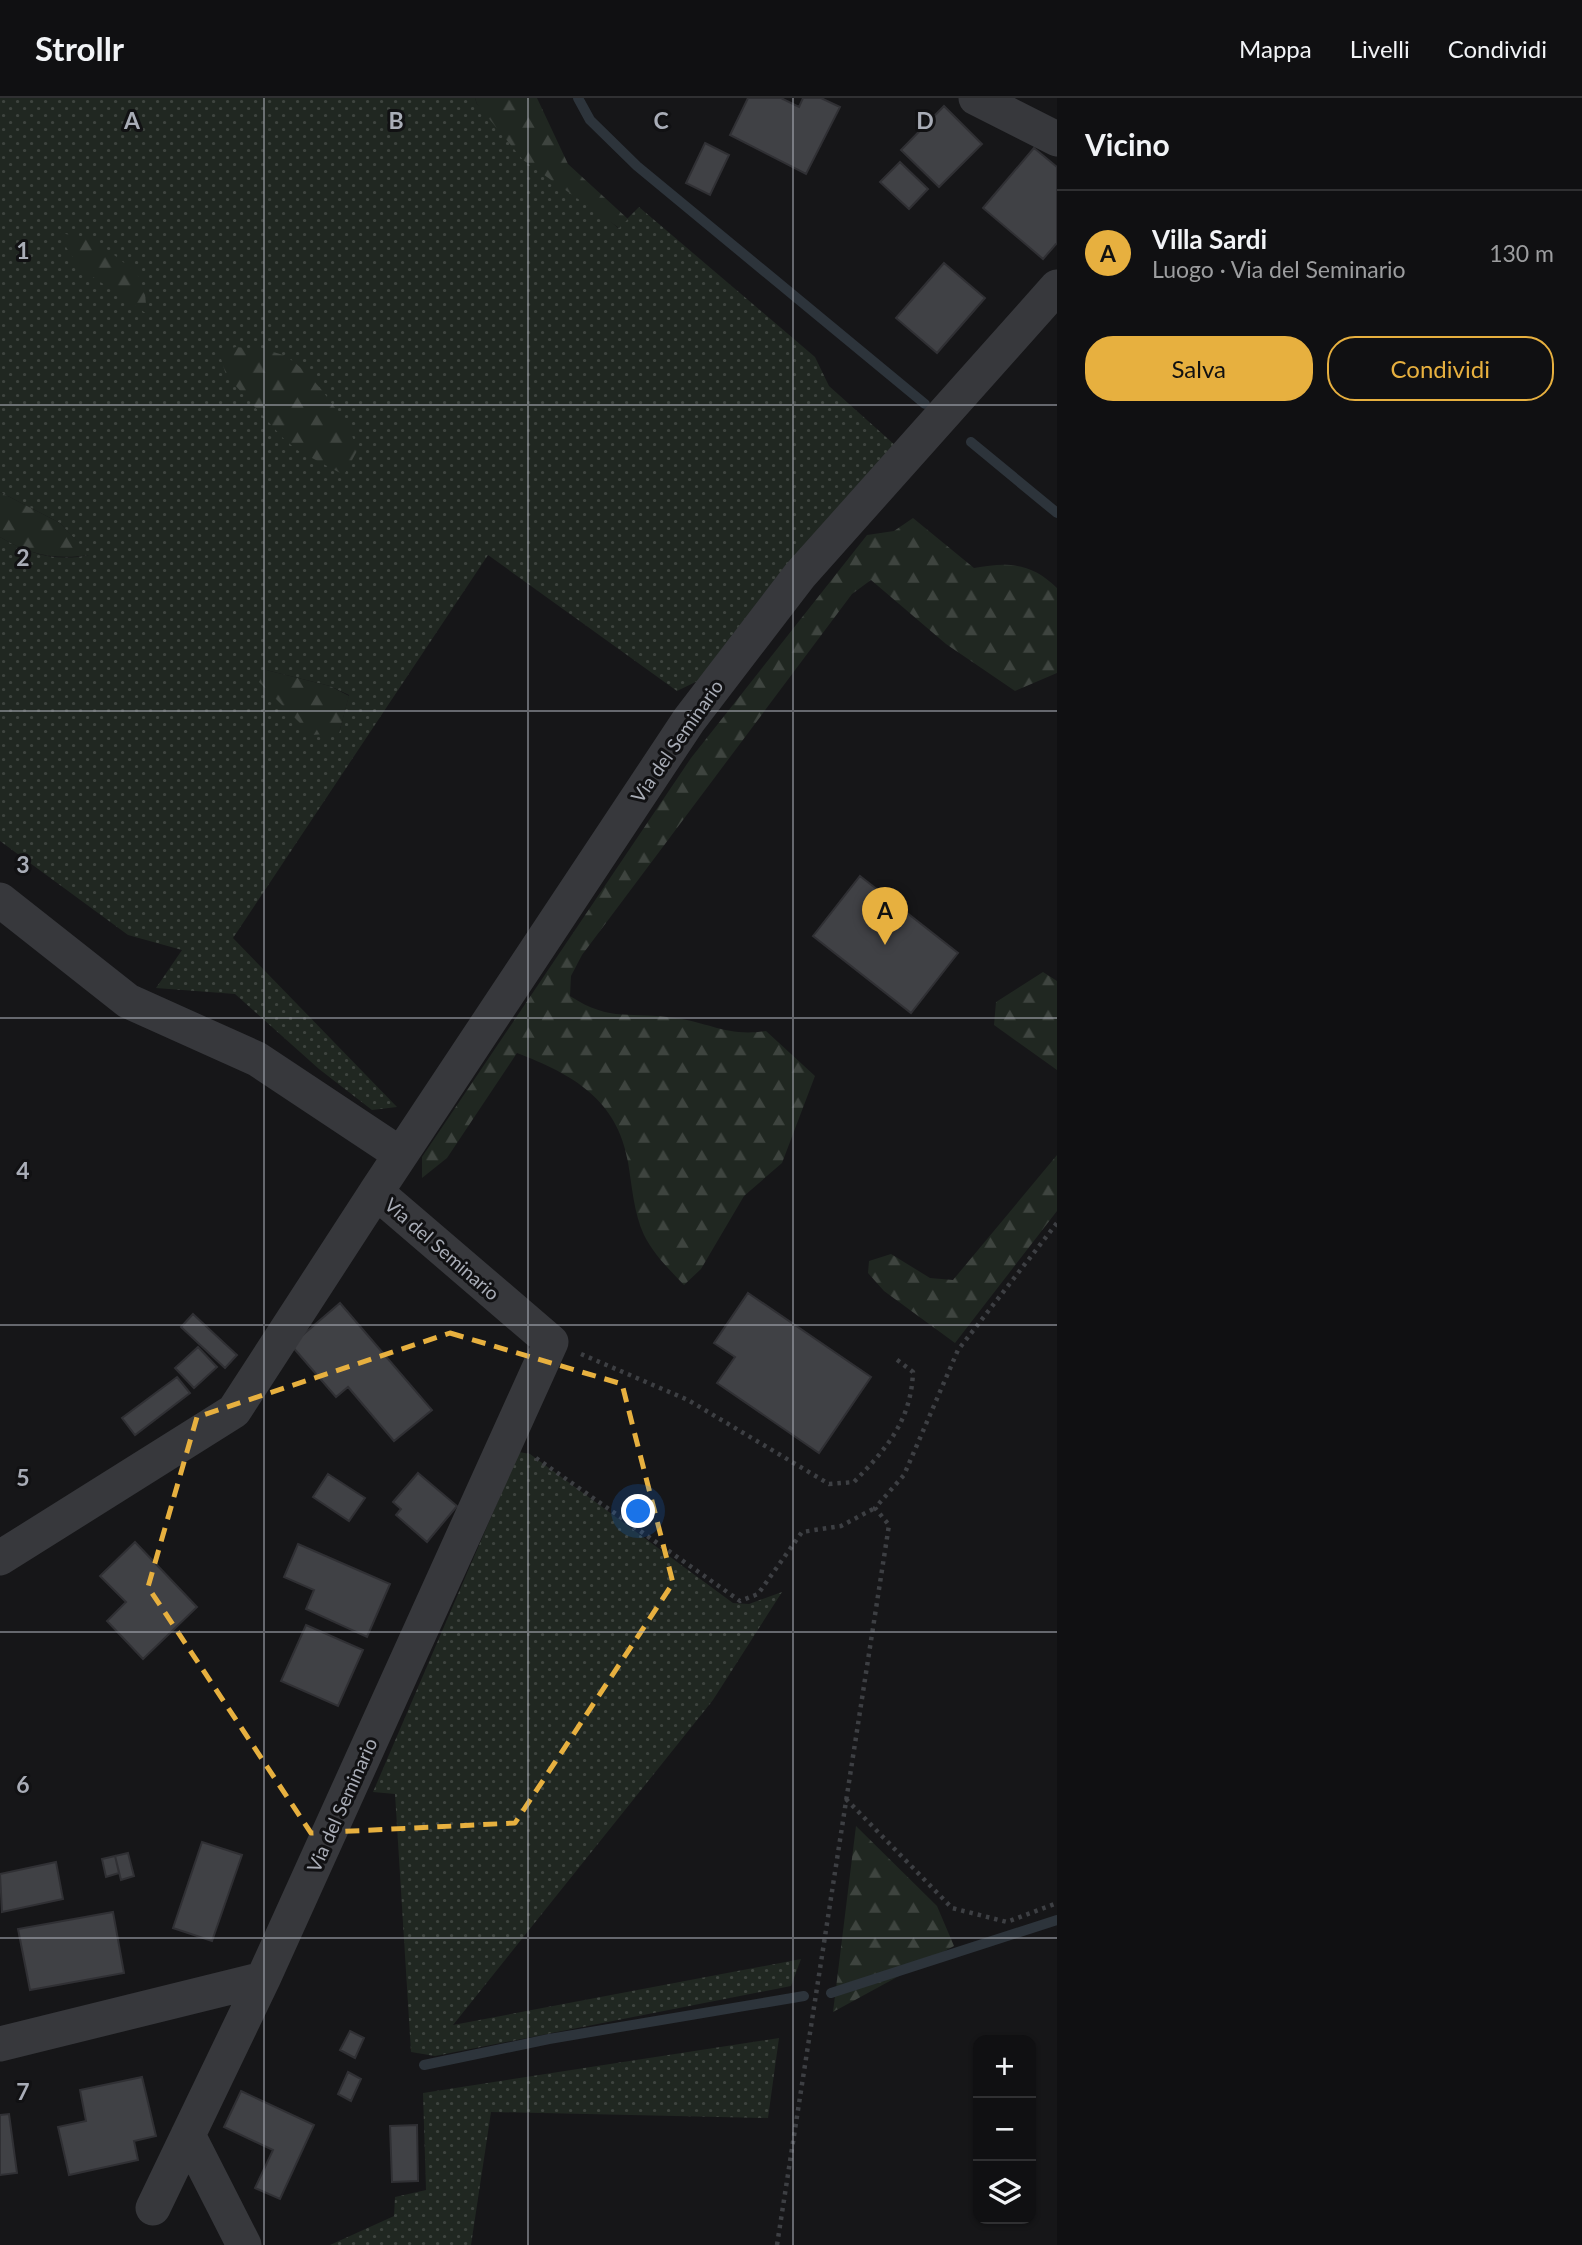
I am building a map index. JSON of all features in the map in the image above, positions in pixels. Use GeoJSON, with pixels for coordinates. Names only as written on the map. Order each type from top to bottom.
{"type":"FeatureCollection","features":[{"type":"Feature","properties":{"kind":"street"},"geometry":{"type":"LineString","coordinates":[[976,98],[1057,139]]}},
{"type":"Feature","properties":{"kind":"street","name":"Via del Seminario"},"geometry":{"type":"LineString","coordinates":[[153,2208],[263,1979],[551,1342],[376,1192],[697,710],[800,575],[1057,287]]}},
{"type":"Feature","properties":{"kind":"street"},"geometry":{"type":"LineString","coordinates":[[0,900],[128,1001],[257,1059],[401,1154]]}},
{"type":"Feature","properties":{"kind":"street"},"geometry":{"type":"LineString","coordinates":[[0,1558],[233,1411],[376,1192]]}},
{"type":"Feature","properties":{"kind":"street"},"geometry":{"type":"LineString","coordinates":[[0,2044],[263,1979]]}},
{"type":"Feature","properties":{"kind":"street"},"geometry":{"type":"LineString","coordinates":[[188,2134],[244,2245]]}},
{"type":"Feature","properties":{"kind":"path"},"geometry":{"type":"LineString","coordinates":[[513,1426],[537,1460],[740,1601],[758,1594],[802,1532],[841,1526],[875,1508],[905,1475],[958,1350],[1057,1223]]}},
{"type":"Feature","properties":{"kind":"path"},"geometry":{"type":"LineString","coordinates":[[551,1342],[688,1400],[830,1484],[854,1482],[902,1425],[912,1389],[913,1372],[896,1359]]}},
{"type":"Feature","properties":{"kind":"path"},"geometry":{"type":"LineString","coordinates":[[777,2245],[888,1525],[875,1508]]}},
{"type":"Feature","properties":{"kind":"path"},"geometry":{"type":"LineString","coordinates":[[846,1799],[952,1908],[1007,1922],[1057,1903]]}},
{"type":"Feature","properties":{"kind":"highlighted area"},"geometry":{"type":"Polygon","coordinates":[[[450,1333],[622,1384],[673,1583],[515,1823],[311,1833],[148,1587],[197,1417],[450,1333]]]}},
{"type":"Feature","properties":{"kind":"green space"},"geometry":{"type":"Polygon","coordinates":[[[0,98],[475,98],[477,104],[618,228],[639,207],[815,357],[829,386],[896,446],[708,676],[677,691],[488,555],[233,938],[397,1107],[372,1110],[319,1069],[235,994],[156,988],[182,950],[128,935],[0,841],[0,537],[43,555],[66,558],[89,555],[60,523],[0,492],[0,98]],[[266,670],[339,733],[349,695],[330,686],[266,670]]]}},
{"type":"Feature","properties":{"kind":"green space"},"geometry":{"type":"Polygon","coordinates":[[[475,98],[537,98],[568,164],[628,219],[619,228],[523,160],[475,98]]]}},
{"type":"Feature","properties":{"kind":"green space"},"geometry":{"type":"Polygon","coordinates":[[[56,232],[95,240],[137,273],[145,294],[147,314],[80,268],[56,232]]]}},
{"type":"Feature","properties":{"kind":"green space"},"geometry":{"type":"Polygon","coordinates":[[[236,347],[280,354],[303,369],[326,395],[346,424],[358,449],[344,475],[297,450],[226,375],[219,352],[236,347]]]}},
{"type":"Feature","properties":{"kind":"green space"},"geometry":{"type":"Polygon","coordinates":[[[0,492],[60,523],[90,555],[43,555],[0,537],[0,492]]]}},
{"type":"Feature","properties":{"kind":"green space"},"geometry":{"type":"Polygon","coordinates":[[[913,518],[974,568],[1018,566],[1038,573],[1057,588],[1057,673],[1015,691],[946,644],[871,580],[852,594],[582,955],[571,976],[570,996],[598,1010],[688,1020],[730,1031],[766,1031],[815,1076],[782,1163],[744,1196],[701,1269],[684,1285],[657,1255],[644,1235],[622,1140],[603,1105],[573,1080],[517,1053],[447,1158],[422,1178],[422,1157],[691,758],[867,535],[894,531],[913,518]]]}},
{"type":"Feature","properties":{"kind":"green space"},"geometry":{"type":"Polygon","coordinates":[[[266,670],[330,686],[349,696],[339,733],[312,735],[259,682],[266,670]]]}},
{"type":"Feature","properties":{"kind":"green space"},"geometry":{"type":"Polygon","coordinates":[[[1043,972],[1057,981],[1057,1070],[994,1025],[996,1002],[1043,972]]]}},
{"type":"Feature","properties":{"kind":"green space"},"geometry":{"type":"Polygon","coordinates":[[[1057,1155],[1057,1211],[955,1343],[884,1291],[868,1273],[869,1261],[891,1254],[930,1278],[953,1280],[1057,1155]]]}},
{"type":"Feature","properties":{"kind":"green space"},"geometry":{"type":"Polygon","coordinates":[[[519,1452],[530,1454],[733,1603],[749,1604],[782,1592],[713,1700],[453,2025],[801,1959],[791,1986],[435,2056],[411,2052],[395,1794],[373,1792],[519,1452]]]}},
{"type":"Feature","properties":{"kind":"green space"},"geometry":{"type":"Polygon","coordinates":[[[856,1826],[937,1906],[954,1946],[833,2012],[856,1826]]]}},
{"type":"Feature","properties":{"kind":"green space"},"geometry":{"type":"Polygon","coordinates":[[[779,2038],[768,2118],[491,2112],[471,2245],[330,2245],[394,2216],[395,2197],[426,2190],[423,2093],[779,2038]]]}},
{"type":"Feature","properties":{"kind":"building"},"geometry":{"type":"Polygon","coordinates":[[[748,98],[781,98],[799,107],[803,98],[821,98],[840,107],[806,174],[730,135],[748,98]]]}},
{"type":"Feature","properties":{"kind":"building"},"geometry":{"type":"Polygon","coordinates":[[[944,106],[982,144],[939,187],[901,150],[944,106]]]}},
{"type":"Feature","properties":{"kind":"building"},"geometry":{"type":"Polygon","coordinates":[[[705,143],[729,155],[710,195],[686,183],[705,143]]]}},
{"type":"Feature","properties":{"kind":"building"},"geometry":{"type":"Polygon","coordinates":[[[1034,148],[1057,167],[1057,243],[1043,259],[983,208],[1034,148]]]}},
{"type":"Feature","properties":{"kind":"building"},"geometry":{"type":"Polygon","coordinates":[[[900,162],[928,189],[909,209],[880,182],[900,162]]]}},
{"type":"Feature","properties":{"kind":"building"},"geometry":{"type":"Polygon","coordinates":[[[944,263],[985,298],[937,353],[896,318],[944,263]]]}},
{"type":"Feature","properties":{"kind":"building"},"geometry":{"type":"Polygon","coordinates":[[[860,876],[958,953],[911,1013],[813,936],[860,876]]]}},
{"type":"Feature","properties":{"kind":"building"},"geometry":{"type":"Polygon","coordinates":[[[748,1293],[871,1377],[819,1453],[717,1383],[735,1357],[714,1343],[748,1293]]]}},
{"type":"Feature","properties":{"kind":"building"},"geometry":{"type":"Polygon","coordinates":[[[340,1303],[432,1410],[394,1441],[348,1387],[336,1397],[291,1345],[340,1303]]]}},
{"type":"Feature","properties":{"kind":"building"},"geometry":{"type":"Polygon","coordinates":[[[193,1314],[237,1355],[225,1368],[181,1327],[193,1314]]]}},
{"type":"Feature","properties":{"kind":"building"},"geometry":{"type":"Polygon","coordinates":[[[198,1347],[217,1367],[194,1388],[175,1368],[198,1347]]]}},
{"type":"Feature","properties":{"kind":"building"},"geometry":{"type":"Polygon","coordinates":[[[177,1377],[190,1393],[135,1435],[122,1418],[177,1377]]]}},
{"type":"Feature","properties":{"kind":"building"},"geometry":{"type":"Polygon","coordinates":[[[418,1473],[457,1506],[427,1542],[396,1515],[401,1509],[393,1502],[418,1473]]]}},
{"type":"Feature","properties":{"kind":"building"},"geometry":{"type":"Polygon","coordinates":[[[328,1474],[365,1498],[349,1521],[313,1497],[328,1474]]]}},
{"type":"Feature","properties":{"kind":"building"},"geometry":{"type":"Polygon","coordinates":[[[135,1542],[197,1607],[143,1659],[107,1621],[126,1602],[100,1576],[135,1542]]]}},
{"type":"Feature","properties":{"kind":"building"},"geometry":{"type":"Polygon","coordinates":[[[298,1544],[390,1584],[367,1637],[306,1609],[314,1590],[284,1577],[298,1544]]]}},
{"type":"Feature","properties":{"kind":"building"},"geometry":{"type":"Polygon","coordinates":[[[306,1625],[363,1650],[338,1706],[281,1681],[306,1625]]]}},
{"type":"Feature","properties":{"kind":"building"},"geometry":{"type":"Polygon","coordinates":[[[202,1842],[242,1855],[212,1941],[173,1928],[202,1842]]]}},
{"type":"Feature","properties":{"kind":"building"},"geometry":{"type":"Polygon","coordinates":[[[128,1853],[134,1876],[121,1880],[115,1856],[128,1853]]]}},
{"type":"Feature","properties":{"kind":"building"},"geometry":{"type":"Polygon","coordinates":[[[115,1856],[119,1873],[106,1877],[102,1859],[115,1856]]]}},
{"type":"Feature","properties":{"kind":"building"},"geometry":{"type":"Polygon","coordinates":[[[56,1862],[63,1899],[2,1912],[0,1874],[56,1862]]]}},
{"type":"Feature","properties":{"kind":"building"},"geometry":{"type":"Polygon","coordinates":[[[113,1912],[124,1973],[30,1990],[18,1929],[113,1912]]]}},
{"type":"Feature","properties":{"kind":"building"},"geometry":{"type":"Polygon","coordinates":[[[350,2031],[364,2038],[355,2058],[340,2050],[350,2031]]]}},
{"type":"Feature","properties":{"kind":"building"},"geometry":{"type":"Polygon","coordinates":[[[348,2072],[361,2079],[351,2101],[338,2094],[348,2072]]]}},
{"type":"Feature","properties":{"kind":"building"},"geometry":{"type":"Polygon","coordinates":[[[142,2077],[156,2136],[134,2141],[138,2160],[69,2175],[58,2127],[86,2121],[80,2090],[142,2077]]]}},
{"type":"Feature","properties":{"kind":"building"},"geometry":{"type":"Polygon","coordinates":[[[241,2091],[314,2125],[280,2199],[255,2188],[273,2150],[224,2127],[241,2091]]]}},
{"type":"Feature","properties":{"kind":"building"},"geometry":{"type":"Polygon","coordinates":[[[9,2114],[17,2173],[0,2175],[0,2115],[9,2114]]]}},
{"type":"Feature","properties":{"kind":"building"},"geometry":{"type":"Polygon","coordinates":[[[417,2125],[418,2181],[392,2182],[390,2126],[417,2125]]]}},
{"type":"Feature","properties":{"kind":"waterway"},"geometry":{"type":"LineString","coordinates":[[578,98],[590,120],[637,166],[925,404]]}},
{"type":"Feature","properties":{"kind":"waterway"},"geometry":{"type":"LineString","coordinates":[[971,442],[1057,513]]}},
{"type":"Feature","properties":{"kind":"waterway"},"geometry":{"type":"LineString","coordinates":[[831,1993],[1057,1920]]}},
{"type":"Feature","properties":{"kind":"waterway"},"geometry":{"type":"LineString","coordinates":[[424,2065],[549,2039],[804,1996]]}},
{"type":"Feature","properties":{"kind":"place","name":"Villa Sardi"},"geometry":{"type":"Point","coordinates":[885,945]}}]}
